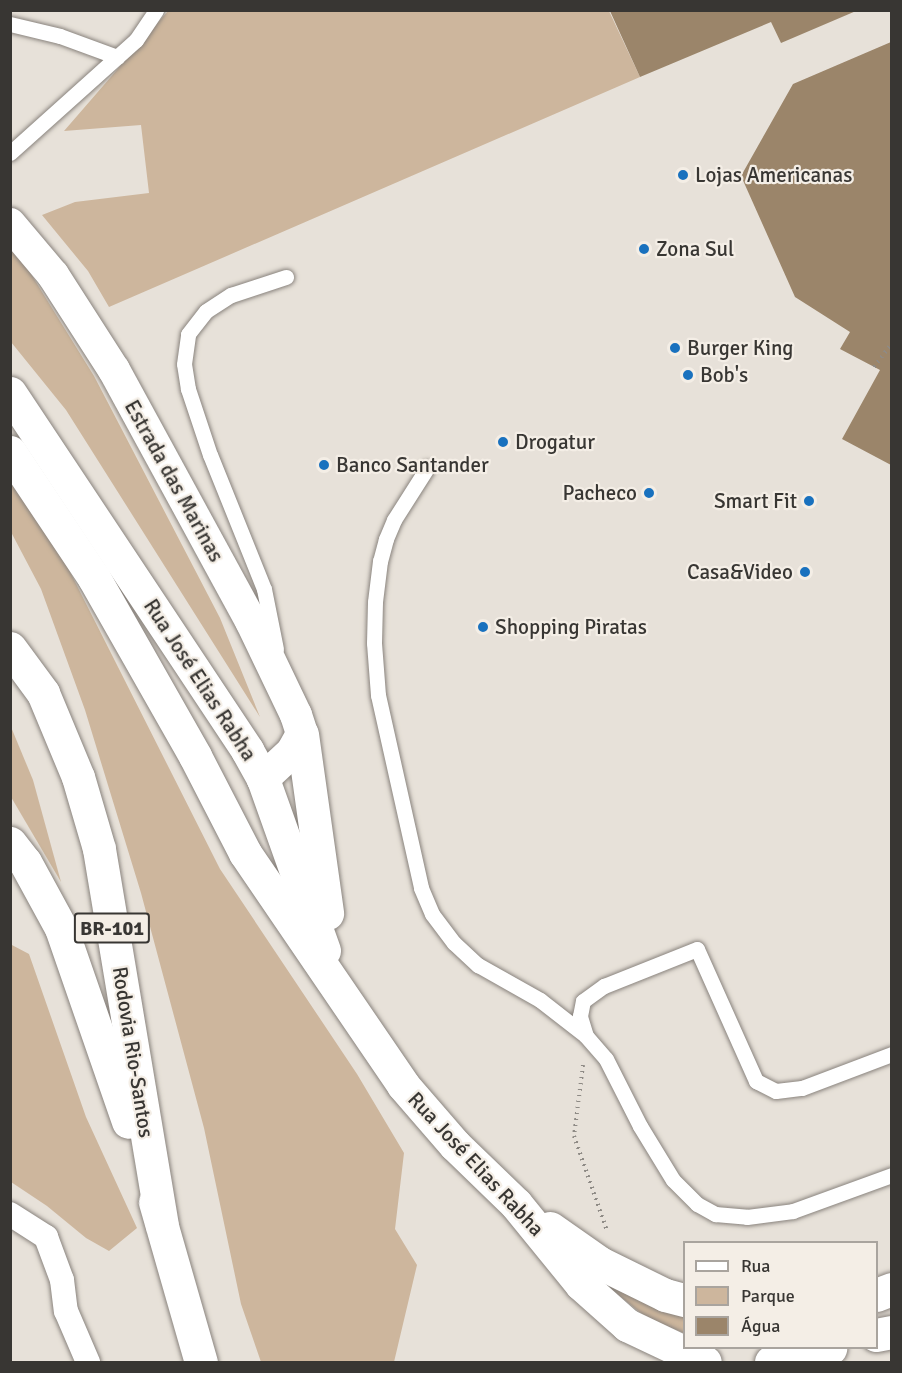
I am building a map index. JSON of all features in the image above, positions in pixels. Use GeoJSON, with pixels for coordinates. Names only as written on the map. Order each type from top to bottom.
{"type":"FeatureCollection","features":[{"type":"Feature","properties":{"kind":"main road","name":"Rua José Elias Rabha"},"geometry":{"type":"LineString","coordinates":[[10,393],[247,750],[263,779],[338,992]]}},
{"type":"Feature","properties":{"kind":"main road","name":"Rua José Elias Rabha"},"geometry":{"type":"LineString","coordinates":[[10,452],[94,578],[195,756],[240,844],[403,1085],[455,1145],[516,1204],[581,1284],[627,1325],[705,1362]]}},
{"type":"Feature","properties":{"kind":"main road","name":"Rodovia Rio-Santos"},"geometry":{"type":"LineString","coordinates":[[10,648],[43,693],[78,777],[99,849],[162,1224]]}},
{"type":"Feature","properties":{"kind":"main road"},"geometry":{"type":"LineString","coordinates":[[247,750],[272,756],[297,743],[338,992]]}},
{"type":"Feature","properties":{"kind":"main road"},"geometry":{"type":"LineString","coordinates":[[240,844],[238,819],[242,809],[263,779]]}},
{"type":"Feature","properties":{"kind":"main road","name":"Rodovia Rio-Santos"},"geometry":{"type":"LineString","coordinates":[[10,843],[25,862],[61,928],[88,1000],[162,1224],[201,1362]]}},
{"type":"Feature","properties":{"kind":"main road"},"geometry":{"type":"LineString","coordinates":[[516,1204],[600,1263],[665,1295],[683,1300]]}},
{"type":"Feature","properties":{"kind":"main road"},"geometry":{"type":"LineString","coordinates":[[767,1362],[784,1349]]}},
{"type":"Feature","properties":{"kind":"main road"},"geometry":{"type":"LineString","coordinates":[[771,1362],[822,1349]]}},
{"type":"Feature","properties":{"kind":"street","name":"Estrada das Marinas"},"geometry":{"type":"LineString","coordinates":[[10,224],[53,275],[114,370],[251,621],[281,681],[297,743]]}},
{"type":"Feature","properties":{"kind":"street"},"geometry":{"type":"LineString","coordinates":[[263,779],[297,743]]}},
{"type":"Feature","properties":{"kind":"street"},"geometry":{"type":"LineString","coordinates":[[10,1214],[46,1237],[62,1280],[66,1311],[88,1362]]}},
{"type":"Feature","properties":{"kind":"lane"},"geometry":{"type":"LineString","coordinates":[[10,153],[136,40],[156,10]]}},
{"type":"Feature","properties":{"kind":"lane"},"geometry":{"type":"LineString","coordinates":[[10,24],[60,36],[117,57]]}},
{"type":"Feature","properties":{"kind":"lane"},"geometry":{"type":"LineString","coordinates":[[281,681],[264,589],[210,454],[188,389],[184,364],[188,334],[206,311],[231,295],[286,277]]}},
{"type":"Feature","properties":{"kind":"lane"},"geometry":{"type":"LineString","coordinates":[[427,468],[394,520],[386,539],[380,561],[375,602],[374,643],[378,694],[421,888],[432,914],[454,943],[478,965],[540,1000],[586,1036],[606,1059],[640,1126],[673,1180],[697,1204],[715,1214],[747,1217],[793,1211],[891,1175]]}},
{"type":"Feature","properties":{"kind":"lane"},"geometry":{"type":"LineString","coordinates":[[586,1036],[580,1016],[584,1001],[604,986],[697,949],[756,1080],[776,1091],[802,1088],[891,1054]]}},
{"type":"Feature","properties":{"kind":"path"},"geometry":{"type":"LineString","coordinates":[[874,367],[891,343]]}},
{"type":"Feature","properties":{"kind":"path"},"geometry":{"type":"LineString","coordinates":[[586,1036],[573,1136],[611,1241],[600,1263]]}},
{"type":"Feature","properties":{"kind":"green space"},"geometry":{"type":"Polygon","coordinates":[[[168,11],[609,11],[640,77],[109,307],[88,271],[42,215],[75,202],[149,193],[141,125],[64,131],[168,11]]]}},
{"type":"Feature","properties":{"kind":"green space"},"geometry":{"type":"Polygon","coordinates":[[[10,240],[94,376],[220,618],[260,717],[66,410],[11,342],[10,240]]]}},
{"type":"Feature","properties":{"kind":"green space"},"geometry":{"type":"Polygon","coordinates":[[[10,481],[66,564],[220,869],[357,1074],[404,1153],[395,1229],[417,1265],[394,1362],[261,1362],[241,1304],[204,1128],[141,893],[85,710],[41,589],[11,532],[10,481]]]}},
{"type":"Feature","properties":{"kind":"green space"},"geometry":{"type":"Polygon","coordinates":[[[11,727],[33,780],[61,882],[11,797],[11,727]]]}},
{"type":"Feature","properties":{"kind":"green space"},"geometry":{"type":"Polygon","coordinates":[[[10,944],[29,954],[86,1117],[137,1228],[109,1251],[86,1238],[47,1206],[11,1182],[10,944]]]}},
{"type":"Feature","properties":{"kind":"green space"},"geometry":{"type":"Polygon","coordinates":[[[594,1275],[652,1307],[683,1317],[683,1333],[647,1318],[594,1275]]]}},
{"type":"Feature","properties":{"kind":"water"},"geometry":{"type":"Polygon","coordinates":[[[610,11],[856,11],[781,43],[771,22],[640,77],[610,11]]]}},
{"type":"Feature","properties":{"kind":"water"},"geometry":{"type":"Polygon","coordinates":[[[891,42],[891,465],[842,439],[880,370],[840,349],[850,332],[795,297],[741,176],[793,84],[891,42]]]}},
{"type":"Feature","properties":{"kind":"place","name":"Lojas Americanas"},"geometry":{"type":"Point","coordinates":[683,175]}},
{"type":"Feature","properties":{"kind":"place","name":"Zona Sul"},"geometry":{"type":"Point","coordinates":[644,249]}},
{"type":"Feature","properties":{"kind":"place","name":"Burger King"},"geometry":{"type":"Point","coordinates":[675,348]}},
{"type":"Feature","properties":{"kind":"place","name":"Bob's"},"geometry":{"type":"Point","coordinates":[688,375]}},
{"type":"Feature","properties":{"kind":"place","name":"Drogatur"},"geometry":{"type":"Point","coordinates":[503,442]}},
{"type":"Feature","properties":{"kind":"place","name":"Banco Santander"},"geometry":{"type":"Point","coordinates":[324,465]}},
{"type":"Feature","properties":{"kind":"place","name":"Pacheco"},"geometry":{"type":"Point","coordinates":[649,493]}},
{"type":"Feature","properties":{"kind":"place","name":"Smart Fit"},"geometry":{"type":"Point","coordinates":[809,501]}},
{"type":"Feature","properties":{"kind":"place","name":"Casa&Video"},"geometry":{"type":"Point","coordinates":[805,572]}},
{"type":"Feature","properties":{"kind":"place","name":"Shopping Piratas"},"geometry":{"type":"Point","coordinates":[483,627]}}]}
